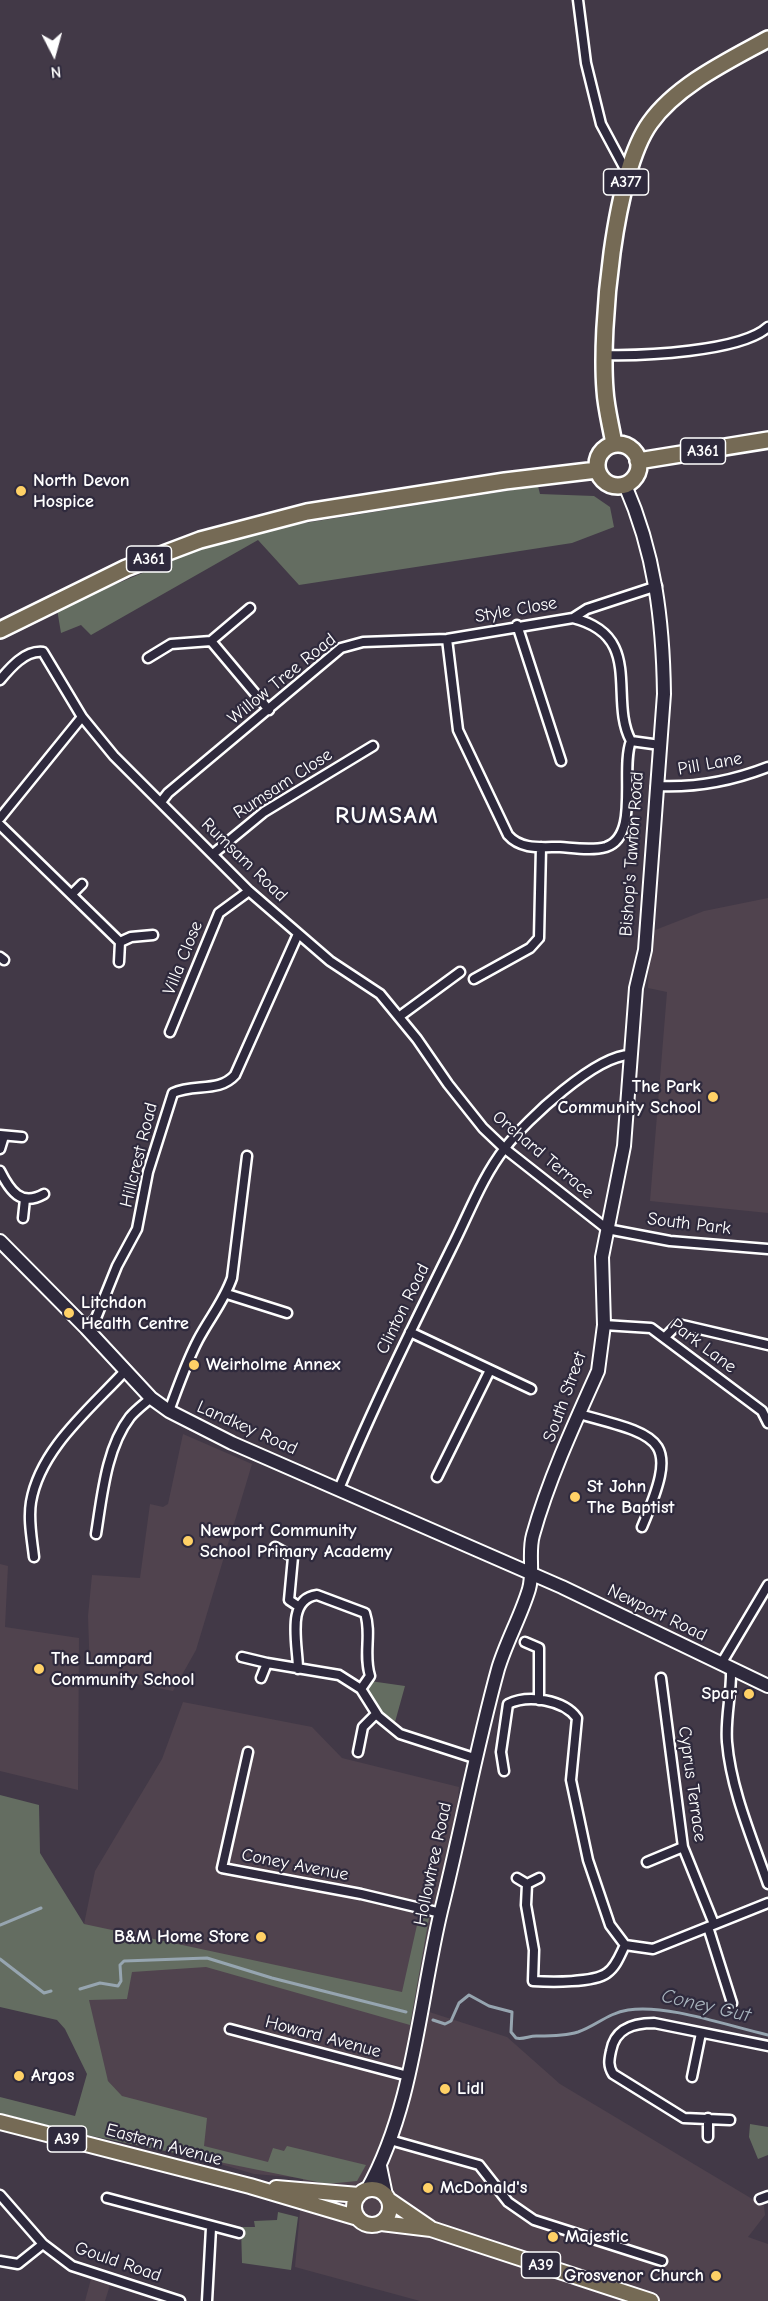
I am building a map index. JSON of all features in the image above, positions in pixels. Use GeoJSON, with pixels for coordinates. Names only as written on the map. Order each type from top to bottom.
{"type":"FeatureCollection","features":[{"type":"Feature","properties":{"kind":"highway","name":"A377"},"geometry":{"type":"LineString","coordinates":[[614,444],[605,391],[604,355],[613,241],[639,141],[650,123],[671,99],[768,39]]}},
{"type":"Feature","properties":{"kind":"highway","name":"A361"},"geometry":{"type":"LineString","coordinates":[[638,461],[768,440]]}},
{"type":"Feature","properties":{"kind":"highway"},"geometry":{"type":"LineString","coordinates":[[614,444],[627,446],[638,461],[635,478],[625,485],[611,486],[600,477],[597,470],[596,463],[602,450],[614,444]]}},
{"type":"Feature","properties":{"kind":"highway","name":"A361"},"geometry":{"type":"LineString","coordinates":[[0,630],[126,568],[200,540],[307,512],[505,481],[597,470]]}},
{"type":"Feature","properties":{"kind":"main road","name":"Bishop's Tawton Road"},"geometry":{"type":"LineString","coordinates":[[607,1228],[624,1146],[636,988],[645,950],[660,745],[664,653],[657,586],[638,515],[625,485]]}},
{"type":"Feature","properties":{"kind":"main road","name":"South Street"},"geometry":{"type":"LineString","coordinates":[[530,1573],[532,1537],[598,1371],[604,1325],[602,1257],[607,1228]]}},
{"type":"Feature","properties":{"kind":"main road","name":"Landkey Road"},"geometry":{"type":"LineString","coordinates":[[0,1240],[86,1328],[124,1371],[151,1398],[169,1411],[257,1454],[530,1573]]}},
{"type":"Feature","properties":{"kind":"main road","name":"Newport Road"},"geometry":{"type":"LineString","coordinates":[[530,1573],[768,1686]]}},
{"type":"Feature","properties":{"kind":"main road","name":"Hollowtree Road"},"geometry":{"type":"LineString","coordinates":[[363,2192],[381,2166],[408,2076],[474,1758],[499,1666],[529,1587],[530,1573]]}},
{"type":"Feature","properties":{"kind":"main road","name":"Eastern Avenue"},"geometry":{"type":"LineString","coordinates":[[0,2122],[250,2186],[358,2218]]}},
{"type":"Feature","properties":{"kind":"main road","name":"Hollowtree Road"},"geometry":{"type":"LineString","coordinates":[[381,2166],[387,2198]]}},
{"type":"Feature","properties":{"kind":"main road","name":"Eastern Avenue"},"geometry":{"type":"LineString","coordinates":[[250,2186],[363,2192]]}},
{"type":"Feature","properties":{"kind":"main road"},"geometry":{"type":"LineString","coordinates":[[380,2191],[387,2198],[389,2213],[381,2223],[368,2225],[358,2218],[354,2206],[363,2192],[380,2191]]}},
{"type":"Feature","properties":{"kind":"main road","name":"A39"},"geometry":{"type":"LineString","coordinates":[[387,2198],[431,2229]]}},
{"type":"Feature","properties":{"kind":"main road","name":"A39"},"geometry":{"type":"LineString","coordinates":[[381,2223],[431,2229],[651,2301]]}},
{"type":"Feature","properties":{"kind":"street"},"geometry":{"type":"LineString","coordinates":[[578,0],[586,63],[602,124],[624,167],[630,169]]}},
{"type":"Feature","properties":{"kind":"street"},"geometry":{"type":"LineString","coordinates":[[604,355],[632,356],[693,350],[754,336],[768,327]]}},
{"type":"Feature","properties":{"kind":"street","name":"Style Close"},"geometry":{"type":"LineString","coordinates":[[447,639],[517,625],[573,618],[587,609],[657,586]]}},
{"type":"Feature","properties":{"kind":"street"},"geometry":{"type":"LineString","coordinates":[[148,658],[171,644],[213,644],[250,608]]}},
{"type":"Feature","properties":{"kind":"street"},"geometry":{"type":"LineString","coordinates":[[447,639],[458,730],[508,835],[522,845],[602,848],[614,843],[626,826],[627,754],[631,741],[624,726],[621,671],[617,655],[603,633],[589,623],[573,618]]}},
{"type":"Feature","properties":{"kind":"street"},"geometry":{"type":"LineString","coordinates":[[517,625],[561,761]]}},
{"type":"Feature","properties":{"kind":"street","name":"Willow Tree Road"},"geometry":{"type":"LineString","coordinates":[[161,802],[168,793],[340,648],[363,642],[447,639]]}},
{"type":"Feature","properties":{"kind":"street"},"geometry":{"type":"LineString","coordinates":[[213,644],[269,710]]}},
{"type":"Feature","properties":{"kind":"street","name":"Rumsam Road"},"geometry":{"type":"LineString","coordinates":[[0,680],[12,666],[30,654],[43,652],[82,717],[114,756],[249,891],[330,961],[380,994],[400,1016],[440,1073]]}},
{"type":"Feature","properties":{"kind":"street"},"geometry":{"type":"LineString","coordinates":[[0,818],[82,717]]}},
{"type":"Feature","properties":{"kind":"street"},"geometry":{"type":"LineString","coordinates":[[631,741],[660,745]]}},
{"type":"Feature","properties":{"kind":"street","name":"Rumsam Close"},"geometry":{"type":"LineString","coordinates":[[213,854],[264,812],[373,746]]}},
{"type":"Feature","properties":{"kind":"street","name":"Pill Lane"},"geometry":{"type":"LineString","coordinates":[[656,786],[675,787],[737,779],[768,767]]}},
{"type":"Feature","properties":{"kind":"street"},"geometry":{"type":"LineString","coordinates":[[0,825],[120,942],[119,962]]}},
{"type":"Feature","properties":{"kind":"street"},"geometry":{"type":"LineString","coordinates":[[474,979],[530,948],[539,938],[541,847]]}},
{"type":"Feature","properties":{"kind":"street"},"geometry":{"type":"LineString","coordinates":[[72,894],[82,884]]}},
{"type":"Feature","properties":{"kind":"street","name":"Villa Close"},"geometry":{"type":"LineString","coordinates":[[170,1032],[219,913],[249,891]]}},
{"type":"Feature","properties":{"kind":"street"},"geometry":{"type":"LineString","coordinates":[[120,942],[131,937],[153,934]]}},
{"type":"Feature","properties":{"kind":"street","name":"Hillcrest Road"},"geometry":{"type":"LineString","coordinates":[[86,1328],[96,1318],[117,1266],[137,1229],[148,1172],[172,1093],[200,1086],[218,1087],[228,1083],[235,1075],[298,934]]}},
{"type":"Feature","properties":{"kind":"street"},"geometry":{"type":"LineString","coordinates":[[400,1016],[460,972]]}},
{"type":"Feature","properties":{"kind":"street","name":"Villa Close"},"geometry":{"type":"LineString","coordinates":[[176,1016],[187,1021]]}},
{"type":"Feature","properties":{"kind":"street","name":"Clinton Road"},"geometry":{"type":"LineString","coordinates":[[339,1489],[410,1332],[480,1191],[504,1148],[558,1096],[594,1067],[610,1058],[631,1055]]}},
{"type":"Feature","properties":{"kind":"street","name":"Orchard Terrace"},"geometry":{"type":"LineString","coordinates":[[440,1073],[504,1148],[607,1228]]}},
{"type":"Feature","properties":{"kind":"street"},"geometry":{"type":"LineString","coordinates":[[0,1149],[2,1135],[22,1137]]}},
{"type":"Feature","properties":{"kind":"street"},"geometry":{"type":"LineString","coordinates":[[169,1411],[198,1341],[227,1294],[236,1258],[247,1156]]}},
{"type":"Feature","properties":{"kind":"street"},"geometry":{"type":"LineString","coordinates":[[0,1171],[7,1186],[25,1199],[32,1200],[44,1194]]}},
{"type":"Feature","properties":{"kind":"street"},"geometry":{"type":"LineString","coordinates":[[23,1218],[25,1199]]}},
{"type":"Feature","properties":{"kind":"street","name":"South Park"},"geometry":{"type":"LineString","coordinates":[[607,1228],[670,1241],[768,1250]]}},
{"type":"Feature","properties":{"kind":"street"},"geometry":{"type":"LineString","coordinates":[[227,1294],[287,1313]]}},
{"type":"Feature","properties":{"kind":"street"},"geometry":{"type":"LineString","coordinates":[[665,1337],[678,1324],[768,1345]]}},
{"type":"Feature","properties":{"kind":"street","name":"Park Lane"},"geometry":{"type":"LineString","coordinates":[[604,1325],[651,1329],[665,1337],[762,1411],[768,1423]]}},
{"type":"Feature","properties":{"kind":"street"},"geometry":{"type":"LineString","coordinates":[[410,1332],[531,1389]]}},
{"type":"Feature","properties":{"kind":"street"},"geometry":{"type":"LineString","coordinates":[[437,1477],[490,1370]]}},
{"type":"Feature","properties":{"kind":"street"},"geometry":{"type":"LineString","coordinates":[[34,1557],[30,1504],[35,1483],[55,1448],[124,1371]]}},
{"type":"Feature","properties":{"kind":"street"},"geometry":{"type":"LineString","coordinates":[[96,1534],[101,1500],[119,1435],[130,1417],[151,1398]]}},
{"type":"Feature","properties":{"kind":"street"},"geometry":{"type":"LineString","coordinates":[[579,1414],[635,1431],[649,1437],[659,1447],[663,1467],[642,1527]]}},
{"type":"Feature","properties":{"kind":"street"},"geometry":{"type":"LineString","coordinates":[[275,1547],[293,1557],[289,1600],[298,1606]]}},
{"type":"Feature","properties":{"kind":"street"},"geometry":{"type":"LineString","coordinates":[[768,1585],[726,1666],[729,1757],[736,1791],[768,1884]]}},
{"type":"Feature","properties":{"kind":"street"},"geometry":{"type":"LineString","coordinates":[[298,1669],[295,1620],[298,1606],[303,1600],[317,1595],[365,1613],[370,1628],[366,1651],[370,1676],[361,1689]]}},
{"type":"Feature","properties":{"kind":"street"},"geometry":{"type":"LineString","coordinates":[[525,1642],[539,1648],[539,1700]]}},
{"type":"Feature","properties":{"kind":"street"},"geometry":{"type":"LineString","coordinates":[[242,1657],[339,1675],[361,1689],[376,1714],[400,1734],[474,1758]]}},
{"type":"Feature","properties":{"kind":"street"},"geometry":{"type":"LineString","coordinates":[[261,1678],[267,1663]]}},
{"type":"Feature","properties":{"kind":"street","name":"Cyprus Terrace"},"geometry":{"type":"LineString","coordinates":[[661,1678],[683,1847],[711,1925],[732,2003]]}},
{"type":"Feature","properties":{"kind":"street"},"geometry":{"type":"LineString","coordinates":[[504,1770],[501,1752],[508,1704],[520,1698],[570,1708],[578,1719],[571,1780],[588,1860],[610,1925],[625,1945],[653,1949],[768,1903]]}},
{"type":"Feature","properties":{"kind":"street"},"geometry":{"type":"LineString","coordinates":[[358,1752],[363,1727],[376,1714]]}},
{"type":"Feature","properties":{"kind":"street","name":"Coney Avenue"},"geometry":{"type":"LineString","coordinates":[[248,1752],[222,1868],[362,1894],[441,1913]]}},
{"type":"Feature","properties":{"kind":"street"},"geometry":{"type":"LineString","coordinates":[[647,1862],[683,1847]]}},
{"type":"Feature","properties":{"kind":"street"},"geometry":{"type":"LineString","coordinates":[[517,1878],[527,1884]]}},
{"type":"Feature","properties":{"kind":"street"},"geometry":{"type":"LineString","coordinates":[[527,1884],[539,1878]]}},
{"type":"Feature","properties":{"kind":"street"},"geometry":{"type":"LineString","coordinates":[[527,1884],[526,1905],[534,1950],[528,1981],[598,1978],[609,1973],[625,1945]]}},
{"type":"Feature","properties":{"kind":"street"},"geometry":{"type":"LineString","coordinates":[[730,2120],[684,2118],[674,2112],[613,2074],[609,2068],[611,2046],[618,2034],[627,2026],[637,2023],[654,2023],[768,2046]]}},
{"type":"Feature","properties":{"kind":"street","name":"Howard Avenue"},"geometry":{"type":"LineString","coordinates":[[230,2029],[408,2076]]}},
{"type":"Feature","properties":{"kind":"street"},"geometry":{"type":"LineString","coordinates":[[692,2077],[701,2033]]}},
{"type":"Feature","properties":{"kind":"street"},"geometry":{"type":"LineString","coordinates":[[708,2118],[708,2137]]}},
{"type":"Feature","properties":{"kind":"street"},"geometry":{"type":"LineString","coordinates":[[390,2140],[479,2165],[508,2202],[534,2220],[662,2261]]}},
{"type":"Feature","properties":{"kind":"street","name":"Gould Road"},"geometry":{"type":"LineString","coordinates":[[0,2195],[43,2244],[72,2266],[180,2301]]}},
{"type":"Feature","properties":{"kind":"street"},"geometry":{"type":"LineString","coordinates":[[107,2198],[240,2234]]}},
{"type":"Feature","properties":{"kind":"street"},"geometry":{"type":"LineString","coordinates":[[207,2301],[211,2228]]}},
{"type":"Feature","properties":{"kind":"street"},"geometry":{"type":"LineString","coordinates":[[0,2261],[18,2264],[43,2244]]}},
{"type":"Feature","properties":{"kind":"shaded area","name":"The Park Community School"},"geometry":{"type":"Polygon","coordinates":[[[768,898],[768,1213],[650,1201],[667,992],[648,988],[650,932],[704,911],[768,898]]]}},
{"type":"Feature","properties":{"kind":"shaded area","name":"Newport Community School Primary Academy"},"geometry":{"type":"Polygon","coordinates":[[[183,1434],[252,1464],[196,1650],[173,1691],[90,1675],[88,1616],[92,1575],[140,1578],[150,1504],[163,1507],[168,1504],[183,1434]]]}},
{"type":"Feature","properties":{"kind":"shaded area","name":"The Lampard Community School"},"geometry":{"type":"Polygon","coordinates":[[[0,1564],[8,1566],[5,1627],[79,1638],[78,1790],[0,1771],[0,1564]]]}},
{"type":"Feature","properties":{"kind":"shaded area"},"geometry":{"type":"Polygon","coordinates":[[[183,1702],[312,1727],[342,1758],[459,1787],[451,1874],[420,2009],[507,2037],[560,2084],[764,2206],[765,2215],[748,2237],[768,2244],[768,2301],[420,2301],[295,2267],[303,2178],[254,2174],[210,2161],[174,2142],[141,2117],[108,2081],[82,2018],[84,1924],[95,1871],[162,1759],[183,1702]]]}},
{"type":"Feature","properties":{"kind":"shaded area"},"geometry":{"type":"Polygon","coordinates":[[[91,2279],[110,2285],[105,2301],[85,2301],[91,2279]]]}},
{"type":"Feature","properties":{"kind":"green space"},"geometry":{"type":"Polygon","coordinates":[[[538,486],[540,494],[594,496],[610,507],[614,527],[572,543],[299,585],[258,540],[91,635],[81,625],[61,633],[57,609],[204,547],[279,527],[538,486]]]}},
{"type":"Feature","properties":{"kind":"green space"},"geometry":{"type":"Polygon","coordinates":[[[370,1681],[405,1686],[395,1722],[380,1712],[367,1690],[370,1681]]]}},
{"type":"Feature","properties":{"kind":"green space"},"geometry":{"type":"Polygon","coordinates":[[[0,1795],[39,1805],[40,1853],[84,1924],[402,1992],[419,1916],[429,1918],[410,2025],[206,1967],[132,1972],[127,1999],[89,2000],[108,2081],[122,2096],[207,2118],[204,2146],[268,2162],[273,2148],[284,2151],[287,2146],[366,2165],[357,2181],[327,2184],[77,2133],[0,2113],[0,2097],[75,2116],[87,2074],[65,2029],[57,2020],[0,2007],[0,1795]]]}},
{"type":"Feature","properties":{"kind":"green space"},"geometry":{"type":"Polygon","coordinates":[[[750,2124],[768,2127],[768,2155],[758,2159],[749,2137],[750,2124]]]}},
{"type":"Feature","properties":{"kind":"green space"},"geometry":{"type":"Polygon","coordinates":[[[278,2212],[298,2217],[291,2270],[242,2263],[241,2227],[255,2227],[254,2221],[277,2220],[278,2212]]]}},
{"type":"Feature","properties":{"kind":"waterway"},"geometry":{"type":"LineString","coordinates":[[0,1925],[41,1908]]}},
{"type":"Feature","properties":{"kind":"waterway","name":"Coney Gut"},"geometry":{"type":"LineString","coordinates":[[80,1989],[100,1983],[118,1986],[121,1981],[120,1965],[124,1961],[207,1958],[272,1978],[406,2012]]}},
{"type":"Feature","properties":{"kind":"waterway"},"geometry":{"type":"LineString","coordinates":[[0,1959],[44,1993],[51,1991]]}},
{"type":"Feature","properties":{"kind":"waterway","name":"Coney Gut"},"geometry":{"type":"LineString","coordinates":[[433,2020],[445,2024],[451,2021],[459,2003],[469,1995],[489,2006],[512,2012],[511,2032],[516,2038],[573,2033],[621,2012],[644,2009],[679,2013],[768,2035]]}},
{"type":"Feature","properties":{"kind":"place","name":"North Devon Hospice"},"geometry":{"type":"Point","coordinates":[21,491]}},
{"type":"Feature","properties":{"kind":"place","name":"The Park Community School"},"geometry":{"type":"Point","coordinates":[713,1097]}},
{"type":"Feature","properties":{"kind":"place","name":"Litchdon Health Centre"},"geometry":{"type":"Point","coordinates":[69,1313]}},
{"type":"Feature","properties":{"kind":"place","name":"Weirholme Annex"},"geometry":{"type":"Point","coordinates":[194,1365]}},
{"type":"Feature","properties":{"kind":"place","name":"St John The Baptist"},"geometry":{"type":"Point","coordinates":[575,1497]}},
{"type":"Feature","properties":{"kind":"place","name":"Newport Community School Primary Academy"},"geometry":{"type":"Point","coordinates":[188,1541]}},
{"type":"Feature","properties":{"kind":"place","name":"The Lampard Community School"},"geometry":{"type":"Point","coordinates":[39,1669]}},
{"type":"Feature","properties":{"kind":"place","name":"Spar"},"geometry":{"type":"Point","coordinates":[749,1694]}},
{"type":"Feature","properties":{"kind":"place","name":"B&M Home Store"},"geometry":{"type":"Point","coordinates":[261,1937]}},
{"type":"Feature","properties":{"kind":"place","name":"Argos"},"geometry":{"type":"Point","coordinates":[19,2076]}},
{"type":"Feature","properties":{"kind":"place","name":"Lidl"},"geometry":{"type":"Point","coordinates":[445,2089]}},
{"type":"Feature","properties":{"kind":"place","name":"McDonald's"},"geometry":{"type":"Point","coordinates":[428,2188]}},
{"type":"Feature","properties":{"kind":"place","name":"Majestic"},"geometry":{"type":"Point","coordinates":[553,2237]}},
{"type":"Feature","properties":{"kind":"place","name":"Grosvenor Church"},"geometry":{"type":"Point","coordinates":[716,2276]}},
{"type":"Feature","properties":{"kind":"district","name":"RUMSAM"},"geometry":{"type":"Point","coordinates":[387,816]}}]}
